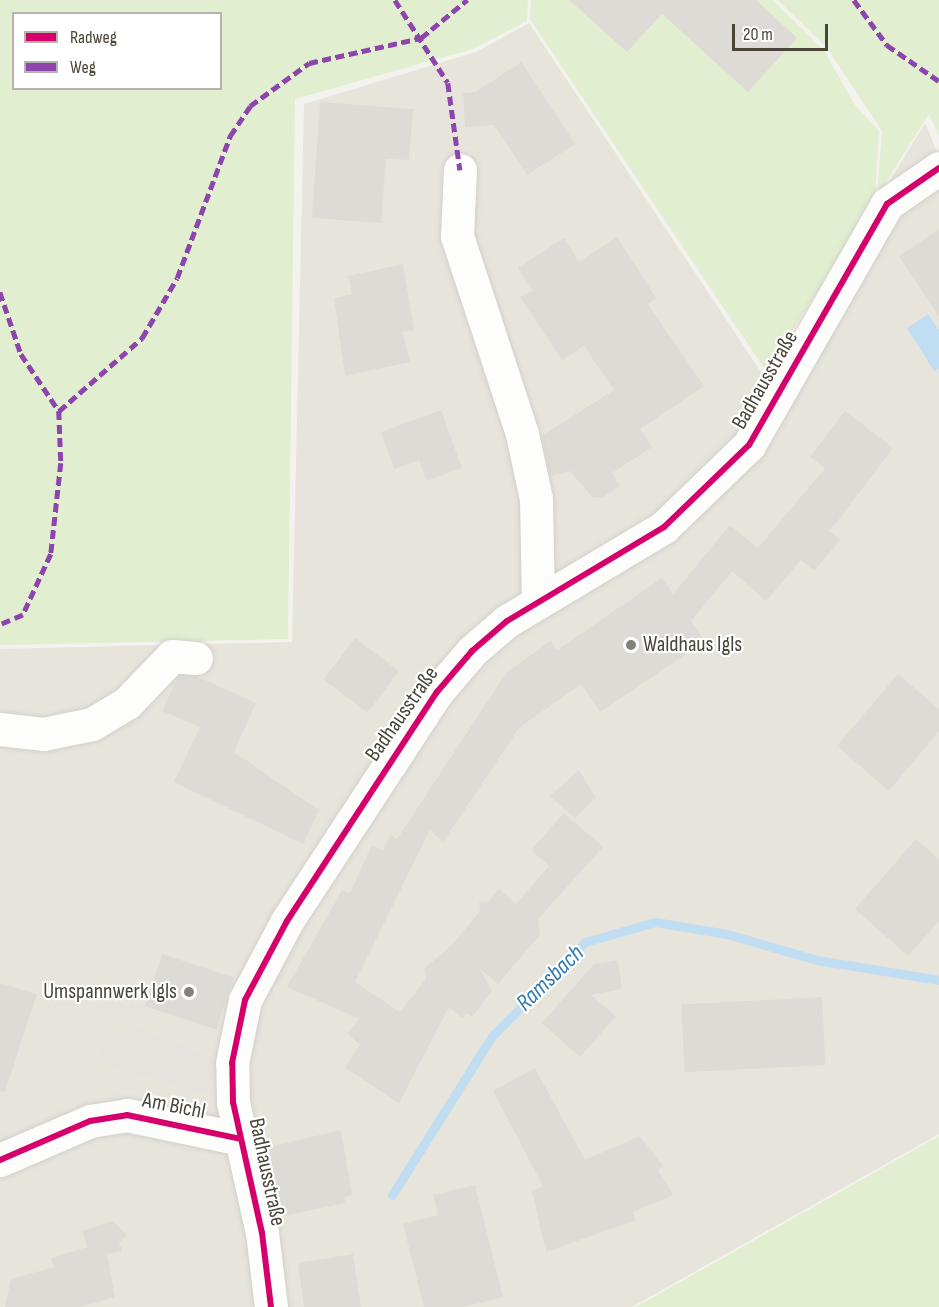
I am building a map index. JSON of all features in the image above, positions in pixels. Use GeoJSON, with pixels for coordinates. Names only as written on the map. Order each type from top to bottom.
{"type":"FeatureCollection","features":[{"type":"Feature","properties":{"kind":"street","name":"Badhausstraße"},"geometry":{"type":"LineString","coordinates":[[271,1307],[231,1082],[233,1048],[245,1000],[265,960],[437,692],[490,634],[538,601],[638,545],[719,479],[749,445],[887,204],[939,168]]}},
{"type":"Feature","properties":{"kind":"street"},"geometry":{"type":"LineString","coordinates":[[460,170],[458,236],[522,434],[536,499],[538,601]]}},
{"type":"Feature","properties":{"kind":"street"},"geometry":{"type":"LineString","coordinates":[[0,729],[43,734],[92,724],[127,703],[172,656],[196,658]]}},
{"type":"Feature","properties":{"kind":"street","name":"Am Bichl"},"geometry":{"type":"LineString","coordinates":[[0,1160],[90,1121],[128,1115],[241,1139]]}},
{"type":"Feature","properties":{"kind":"shaded area"},"geometry":{"type":"Polygon","coordinates":[[[529,23],[767,381],[925,123],[939,156],[939,1134],[632,1307],[0,1307],[0,649],[292,642],[304,104],[476,52],[529,23]]]}},
{"type":"Feature","properties":{"kind":"shaded area"},"geometry":{"type":"Polygon","coordinates":[[[130,1024],[221,1061],[220,1098],[96,1062],[104,1045],[130,1024]]]}},
{"type":"Feature","properties":{"kind":"green space"},"geometry":{"type":"Polygon","coordinates":[[[0,0],[528,0],[527,21],[473,49],[295,99],[288,639],[0,645],[0,0]]]}},
{"type":"Feature","properties":{"kind":"green space"},"geometry":{"type":"Polygon","coordinates":[[[531,0],[773,0],[825,52],[855,105],[879,131],[875,201],[766,371],[530,19],[531,0]]]}},
{"type":"Feature","properties":{"kind":"green space"},"geometry":{"type":"Polygon","coordinates":[[[778,0],[939,0],[939,136],[929,114],[877,196],[882,131],[828,49],[778,0]]]}},
{"type":"Feature","properties":{"kind":"green space"},"geometry":{"type":"Polygon","coordinates":[[[939,1136],[939,1307],[636,1307],[939,1136]]]}},
{"type":"Feature","properties":{"kind":"water"},"geometry":{"type":"Polygon","coordinates":[[[928,314],[939,330],[939,368],[934,371],[907,328],[928,314]]]}},
{"type":"Feature","properties":{"kind":"building"},"geometry":{"type":"Polygon","coordinates":[[[569,0],[756,0],[797,38],[748,92],[662,14],[627,52],[569,0]]]}},
{"type":"Feature","properties":{"kind":"building"},"geometry":{"type":"Polygon","coordinates":[[[521,62],[575,144],[527,175],[494,125],[465,127],[463,93],[476,92],[521,62]]]}},
{"type":"Feature","properties":{"kind":"building"},"geometry":{"type":"Polygon","coordinates":[[[320,102],[413,109],[409,160],[386,159],[381,223],[312,218],[320,102]]]}},
{"type":"Feature","properties":{"kind":"building"},"geometry":{"type":"Polygon","coordinates":[[[939,229],[939,317],[899,256],[939,229]]]}},
{"type":"Feature","properties":{"kind":"building"},"geometry":{"type":"Polygon","coordinates":[[[617,237],[656,298],[648,304],[704,386],[640,429],[652,447],[612,473],[620,486],[602,498],[592,497],[570,471],[550,476],[542,436],[614,390],[584,346],[562,360],[520,297],[533,290],[518,268],[564,238],[579,262],[617,237]]]}},
{"type":"Feature","properties":{"kind":"building"},"geometry":{"type":"Polygon","coordinates":[[[403,264],[414,330],[403,332],[410,362],[345,376],[334,298],[352,294],[348,276],[403,264]]]}},
{"type":"Feature","properties":{"kind":"building"},"geometry":{"type":"Polygon","coordinates":[[[441,410],[462,468],[426,481],[419,460],[394,469],[381,432],[441,410]]]}},
{"type":"Feature","properties":{"kind":"building"},"geometry":{"type":"Polygon","coordinates":[[[845,411],[893,448],[830,531],[840,540],[814,571],[801,560],[766,601],[732,571],[691,621],[705,641],[600,712],[581,684],[519,728],[443,842],[430,830],[355,982],[400,1012],[426,979],[424,969],[453,944],[480,911],[479,902],[489,901],[499,889],[516,904],[549,866],[531,850],[564,813],[603,847],[538,919],[540,935],[498,984],[480,969],[492,991],[472,1017],[467,1013],[462,1018],[449,1007],[399,1103],[345,1068],[360,1045],[347,1033],[359,1019],[287,987],[342,890],[350,893],[372,845],[383,850],[390,835],[397,839],[507,672],[551,641],[557,650],[662,578],[673,594],[730,525],[758,548],[825,468],[810,457],[845,411]]]}},
{"type":"Feature","properties":{"kind":"building"},"geometry":{"type":"Polygon","coordinates":[[[355,638],[399,671],[368,713],[324,680],[355,638]]]}},
{"type":"Feature","properties":{"kind":"building"},"geometry":{"type":"Polygon","coordinates":[[[898,674],[939,709],[939,731],[889,791],[837,746],[898,674]]]}},
{"type":"Feature","properties":{"kind":"building"},"geometry":{"type":"Polygon","coordinates":[[[179,675],[196,676],[256,703],[234,752],[319,810],[303,844],[174,782],[200,727],[162,711],[179,675]]]}},
{"type":"Feature","properties":{"kind":"building"},"geometry":{"type":"Polygon","coordinates":[[[579,770],[596,798],[575,818],[550,796],[579,770]]]}},
{"type":"Feature","properties":{"kind":"building"},"geometry":{"type":"Polygon","coordinates":[[[916,839],[939,859],[939,921],[908,956],[855,909],[916,839]]]}},
{"type":"Feature","properties":{"kind":"building","name":"Umspannwerk Igls"},"geometry":{"type":"Polygon","coordinates":[[[162,954],[233,977],[216,1029],[145,1006],[162,954]]]}},
{"type":"Feature","properties":{"kind":"building"},"geometry":{"type":"Polygon","coordinates":[[[618,960],[622,989],[591,995],[616,1016],[580,1057],[542,1023],[594,964],[618,960]]]}},
{"type":"Feature","properties":{"kind":"building"},"geometry":{"type":"Polygon","coordinates":[[[0,983],[37,994],[5,1092],[0,1091],[0,983]]]}},
{"type":"Feature","properties":{"kind":"building"},"geometry":{"type":"Polygon","coordinates":[[[822,997],[826,1065],[685,1072],[681,1004],[822,997]]]}},
{"type":"Feature","properties":{"kind":"building"},"geometry":{"type":"Polygon","coordinates":[[[535,1068],[585,1160],[640,1136],[663,1166],[658,1170],[673,1195],[633,1212],[636,1220],[546,1252],[532,1191],[543,1186],[493,1091],[535,1068]]]}},
{"type":"Feature","properties":{"kind":"building"},"geometry":{"type":"Polygon","coordinates":[[[341,1130],[352,1195],[344,1197],[345,1203],[279,1217],[265,1148],[341,1130]]]}},
{"type":"Feature","properties":{"kind":"building"},"geometry":{"type":"Polygon","coordinates":[[[475,1185],[503,1297],[464,1307],[424,1307],[403,1224],[438,1215],[433,1195],[475,1185]]]}},
{"type":"Feature","properties":{"kind":"building"},"geometry":{"type":"Polygon","coordinates":[[[113,1221],[127,1235],[119,1243],[122,1251],[107,1254],[115,1297],[81,1307],[5,1307],[11,1279],[54,1267],[51,1258],[87,1247],[82,1231],[113,1221]]]}},
{"type":"Feature","properties":{"kind":"building"},"geometry":{"type":"Polygon","coordinates":[[[353,1254],[361,1307],[304,1307],[298,1263],[353,1254]]]}},
{"type":"Feature","properties":{"kind":"waterway","name":"Ramsbach"},"geometry":{"type":"LineString","coordinates":[[392,1195],[492,1036],[585,942],[655,922],[727,934],[817,960],[939,980]]}},
{"type":"Feature","properties":{"kind":"marked path"},"geometry":{"type":"LineString","coordinates":[[395,0],[448,83],[460,170]]}},
{"type":"Feature","properties":{"kind":"marked path"},"geometry":{"type":"LineString","coordinates":[[59,411],[142,338],[177,278],[230,136],[250,106],[309,63],[421,38],[467,0]]}},
{"type":"Feature","properties":{"kind":"marked path"},"geometry":{"type":"LineString","coordinates":[[854,0],[887,45],[939,81]]}},
{"type":"Feature","properties":{"kind":"marked path"},"geometry":{"type":"LineString","coordinates":[[0,292],[21,354],[59,411],[61,463],[51,554],[23,615],[0,625]]}},
{"type":"Feature","properties":{"kind":"cycle path"},"geometry":{"type":"LineString","coordinates":[[271,1307],[262,1233],[233,1102],[232,1063],[245,1000],[287,921],[437,692],[472,651],[507,621],[664,527],[749,445],[887,204],[939,168]]}},
{"type":"Feature","properties":{"kind":"cycle path"},"geometry":{"type":"LineString","coordinates":[[0,1160],[90,1121],[127,1115],[241,1139]]}},
{"type":"Feature","properties":{"kind":"place","name":"Waldhaus Igls"},"geometry":{"type":"Point","coordinates":[631,645]}},
{"type":"Feature","properties":{"kind":"place","name":"Umspannwerk Igls"},"geometry":{"type":"Point","coordinates":[189,992]}}]}
